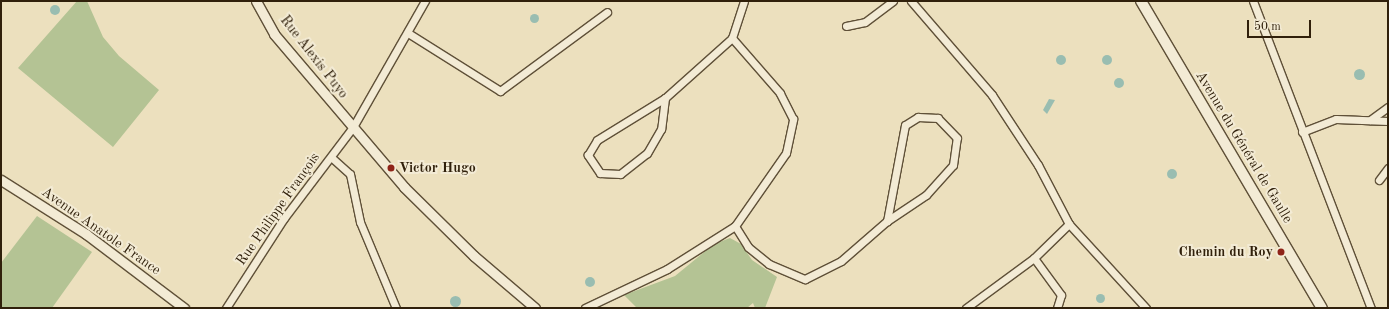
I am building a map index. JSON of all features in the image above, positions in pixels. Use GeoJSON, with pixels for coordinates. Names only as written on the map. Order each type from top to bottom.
{"type":"FeatureCollection","features":[{"type":"Feature","properties":{"kind":"main road","name":"Avenue du Général de Gaulle"},"geometry":{"type":"LineString","coordinates":[[1141,1],[1322,308]]}},
{"type":"Feature","properties":{"kind":"street","name":"Rue Alexis Puyo"},"geometry":{"type":"LineString","coordinates":[[256,1],[274,34],[404,187],[474,256],[536,308]]}},
{"type":"Feature","properties":{"kind":"street","name":"Rue Philippe François"},"geometry":{"type":"LineString","coordinates":[[226,308],[284,218],[353,127],[425,1]]}},
{"type":"Feature","properties":{"kind":"street"},"geometry":{"type":"LineString","coordinates":[[665,98],[661,129],[647,153],[620,174],[600,173],[588,155],[597,140],[665,98],[732,38],[744,1]]}},
{"type":"Feature","properties":{"kind":"street"},"geometry":{"type":"LineString","coordinates":[[846,26],[864,22],[893,1]]}},
{"type":"Feature","properties":{"kind":"street"},"geometry":{"type":"LineString","coordinates":[[911,1],[992,95],[1038,165],[1069,224],[1146,308]]}},
{"type":"Feature","properties":{"kind":"street"},"geometry":{"type":"LineString","coordinates":[[1253,1],[1302,132],[1371,308]]}},
{"type":"Feature","properties":{"kind":"street"},"geometry":{"type":"LineString","coordinates":[[408,33],[500,91],[607,12]]}},
{"type":"Feature","properties":{"kind":"street"},"geometry":{"type":"LineString","coordinates":[[585,308],[667,269],[735,226],[786,153],[793,120],[780,93],[732,38]]}},
{"type":"Feature","properties":{"kind":"street"},"geometry":{"type":"LineString","coordinates":[[1370,120],[1388,107]]}},
{"type":"Feature","properties":{"kind":"street"},"geometry":{"type":"LineString","coordinates":[[735,226],[748,247],[769,264],[805,278],[841,261],[887,221],[926,195],[953,165],[957,138],[938,118],[918,117],[905,125],[887,221]]}},
{"type":"Feature","properties":{"kind":"street"},"geometry":{"type":"LineString","coordinates":[[1302,132],[1336,119],[1388,121]]}},
{"type":"Feature","properties":{"kind":"street"},"geometry":{"type":"LineString","coordinates":[[331,157],[350,174],[360,222],[396,308]]}},
{"type":"Feature","properties":{"kind":"street"},"geometry":{"type":"LineString","coordinates":[[1379,180],[1388,168]]}},
{"type":"Feature","properties":{"kind":"street","name":"Avenue Anatole France"},"geometry":{"type":"LineString","coordinates":[[1,180],[86,234],[184,308]]}},
{"type":"Feature","properties":{"kind":"street"},"geometry":{"type":"LineString","coordinates":[[966,308],[1034,258],[1069,224]]}},
{"type":"Feature","properties":{"kind":"street"},"geometry":{"type":"LineString","coordinates":[[1034,258],[1061,295],[1057,308]]}},
{"type":"Feature","properties":{"kind":"green space"},"geometry":{"type":"Polygon","coordinates":[[[77,1],[87,1],[103,37],[119,56],[159,90],[113,147],[18,68],[77,1]]]}},
{"type":"Feature","properties":{"kind":"green space"},"geometry":{"type":"Polygon","coordinates":[[[37,216],[92,252],[52,308],[1,308],[1,263],[37,216]]]}},
{"type":"Feature","properties":{"kind":"green space"},"geometry":{"type":"Polygon","coordinates":[[[730,238],[741,244],[752,260],[777,277],[765,308],[755,308],[753,303],[747,308],[637,308],[624,295],[675,276],[714,244],[730,238]]]}},
{"type":"Feature","properties":{"kind":"water"},"geometry":{"type":"Polygon","coordinates":[[[55,5],[60,10],[55,15],[50,10],[55,5]]]}},
{"type":"Feature","properties":{"kind":"water"},"geometry":{"type":"Polygon","coordinates":[[[532,14],[536,14],[538,18],[536,22],[532,22],[530,20],[530,16],[532,14]]]}},
{"type":"Feature","properties":{"kind":"water"},"geometry":{"type":"Polygon","coordinates":[[[1059,55],[1063,55],[1065,56],[1065,64],[1059,65],[1056,62],[1056,58],[1059,55]]]}},
{"type":"Feature","properties":{"kind":"water"},"geometry":{"type":"Polygon","coordinates":[[[1105,55],[1109,55],[1111,56],[1111,64],[1105,65],[1102,62],[1102,58],[1105,55]]]}},
{"type":"Feature","properties":{"kind":"water"},"geometry":{"type":"Polygon","coordinates":[[[1359,68],[1363,70],[1365,74],[1363,78],[1359,80],[1355,78],[1353,74],[1355,70],[1359,68]]]}},
{"type":"Feature","properties":{"kind":"water"},"geometry":{"type":"Polygon","coordinates":[[[1117,78],[1121,78],[1123,79],[1123,87],[1117,88],[1114,85],[1114,81],[1117,78]]]}},
{"type":"Feature","properties":{"kind":"water"},"geometry":{"type":"Polygon","coordinates":[[[1049,99],[1055,100],[1047,114],[1043,110],[1049,99]]]}},
{"type":"Feature","properties":{"kind":"water"},"geometry":{"type":"Polygon","coordinates":[[[1170,169],[1174,169],[1176,170],[1176,178],[1170,179],[1167,176],[1167,172],[1170,169]]]}},
{"type":"Feature","properties":{"kind":"water"},"geometry":{"type":"Polygon","coordinates":[[[1281,204],[1286,209],[1281,214],[1276,209],[1281,204]]]}},
{"type":"Feature","properties":{"kind":"water"},"geometry":{"type":"Polygon","coordinates":[[[588,277],[592,277],[594,278],[594,286],[588,287],[585,284],[585,280],[588,277]]]}},
{"type":"Feature","properties":{"kind":"water"},"geometry":{"type":"Polygon","coordinates":[[[1098,294],[1102,294],[1104,298],[1102,302],[1098,302],[1096,300],[1096,296],[1098,294]]]}},
{"type":"Feature","properties":{"kind":"water"},"geometry":{"type":"Polygon","coordinates":[[[453,296],[457,296],[459,297],[459,305],[453,306],[450,303],[450,299],[453,296]]]}},
{"type":"Feature","properties":{"kind":"place","name":"Victor Hugo"},"geometry":{"type":"Point","coordinates":[391,168]}},
{"type":"Feature","properties":{"kind":"place","name":"Chemin du Roy"},"geometry":{"type":"Point","coordinates":[1281,252]}}]}
